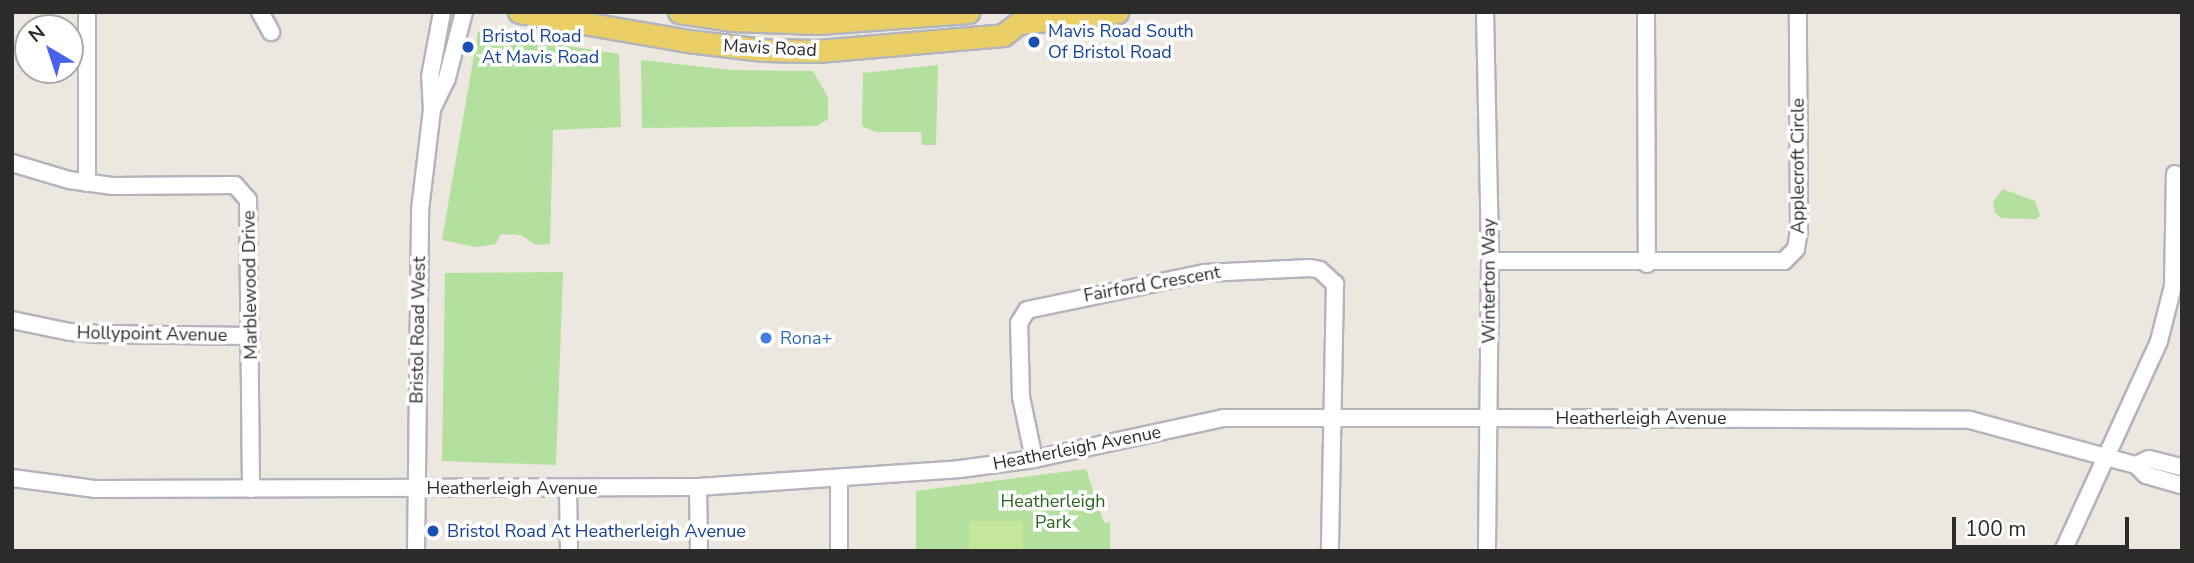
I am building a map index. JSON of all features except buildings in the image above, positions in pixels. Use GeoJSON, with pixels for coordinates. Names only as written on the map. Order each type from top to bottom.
{"type":"FeatureCollection","features":[{"type":"Feature","properties":{"kind":"main road","name":"Mavis Road"},"geometry":{"type":"LineString","coordinates":[[519,12],[688,41],[763,50],[818,51],[1003,35],[1012,18],[1117,12]]}},
{"type":"Feature","properties":{"kind":"main road","name":"Mavis Road"},"geometry":{"type":"LineString","coordinates":[[679,12],[732,20],[818,23],[969,12]]}},
{"type":"Feature","properties":{"kind":"street"},"geometry":{"type":"LineString","coordinates":[[87,12],[87,183]]}},
{"type":"Feature","properties":{"kind":"street"},"geometry":{"type":"LineString","coordinates":[[260,12],[271,32]]}},
{"type":"Feature","properties":{"kind":"street","name":"Bristol Road West"},"geometry":{"type":"LineString","coordinates":[[416,551],[420,210],[432,110],[430,77],[442,12]]}},
{"type":"Feature","properties":{"kind":"street","name":"Bristol Road West"},"geometry":{"type":"LineString","coordinates":[[432,110],[447,78],[464,12]]}},
{"type":"Feature","properties":{"kind":"street","name":"Winterton Way"},"geometry":{"type":"LineString","coordinates":[[1485,12],[1490,261],[1487,551]]}},
{"type":"Feature","properties":{"kind":"street"},"geometry":{"type":"LineString","coordinates":[[1646,12],[1647,264]]}},
{"type":"Feature","properties":{"kind":"street","name":"Applecroft Circle"},"geometry":{"type":"LineString","coordinates":[[1490,261],[1647,264],[1784,261],[1796,249],[1798,12]]}},
{"type":"Feature","properties":{"kind":"street","name":"Marblewood Drive"},"geometry":{"type":"LineString","coordinates":[[12,163],[51,176],[111,186],[225,184],[239,188],[250,205],[251,489]]}},
{"type":"Feature","properties":{"kind":"street"},"geometry":{"type":"LineString","coordinates":[[2063,551],[2104,456],[2152,362],[2172,286],[2175,174]]}},
{"type":"Feature","properties":{"kind":"street","name":"Fairford Crescent"},"geometry":{"type":"LineString","coordinates":[[1034,459],[1021,397],[1019,323],[1027,310],[1203,273],[1310,268],[1320,270],[1335,284],[1330,417]]}},
{"type":"Feature","properties":{"kind":"street","name":"Hollypoint Avenue"},"geometry":{"type":"LineString","coordinates":[[12,320],[70,332],[96,334],[251,335]]}},
{"type":"Feature","properties":{"kind":"street"},"geometry":{"type":"LineString","coordinates":[[1330,417],[1330,551]]}},
{"type":"Feature","properties":{"kind":"street","name":"Heatherleigh Avenue"},"geometry":{"type":"LineString","coordinates":[[12,478],[96,489],[698,487],[839,480],[1034,459],[1223,418],[1330,417],[1970,420],[2136,465],[2146,475],[2182,485]]}},
{"type":"Feature","properties":{"kind":"street","name":"Heatherleigh Avenue"},"geometry":{"type":"LineString","coordinates":[[2136,465],[2149,459],[2182,467]]}},
{"type":"Feature","properties":{"kind":"street"},"geometry":{"type":"LineString","coordinates":[[839,480],[839,551]]}},
{"type":"Feature","properties":{"kind":"street"},"geometry":{"type":"LineString","coordinates":[[698,487],[699,551]]}},
{"type":"Feature","properties":{"kind":"street"},"geometry":{"type":"LineString","coordinates":[[568,488],[569,551]]}},
{"type":"Feature","properties":{"kind":"green space"},"geometry":{"type":"Polygon","coordinates":[[[478,32],[619,54],[621,127],[553,130],[550,244],[536,245],[521,235],[501,234],[496,244],[476,247],[442,240],[478,32]]]}},
{"type":"Feature","properties":{"kind":"green space"},"geometry":{"type":"Polygon","coordinates":[[[641,60],[731,70],[813,71],[828,97],[828,119],[817,126],[642,128],[641,60]]]}},
{"type":"Feature","properties":{"kind":"green space"},"geometry":{"type":"Polygon","coordinates":[[[938,65],[936,145],[922,145],[921,132],[876,132],[862,126],[863,73],[938,65]]]}},
{"type":"Feature","properties":{"kind":"green space"},"geometry":{"type":"Polygon","coordinates":[[[2003,189],[2035,201],[2040,216],[2036,219],[2001,218],[1995,213],[1993,202],[2003,189]]]}},
{"type":"Feature","properties":{"kind":"green space"},"geometry":{"type":"Polygon","coordinates":[[[563,272],[556,465],[442,461],[445,273],[563,272]]]}},
{"type":"Feature","properties":{"kind":"green space","name":"Heatherleigh Park"},"geometry":{"type":"Polygon","coordinates":[[[1086,469],[1104,523],[1110,522],[1110,551],[916,551],[916,491],[1086,469]]]}},
{"type":"Feature","properties":{"kind":"green space"},"geometry":{"type":"Polygon","coordinates":[[[969,521],[1023,521],[1023,551],[969,551],[969,521]]]}},
{"type":"Feature","properties":{"kind":"place","name":"Mavis Road South Of Bristol Road"},"geometry":{"type":"Point","coordinates":[1034,42]}},
{"type":"Feature","properties":{"kind":"place","name":"Bristol Road At Mavis Road"},"geometry":{"type":"Point","coordinates":[468,47]}},
{"type":"Feature","properties":{"kind":"place","name":"Rona+"},"geometry":{"type":"Point","coordinates":[766,338]}},
{"type":"Feature","properties":{"kind":"place","name":"Bristol Road At Heatherleigh Avenue"},"geometry":{"type":"Point","coordinates":[433,531]}}]}
